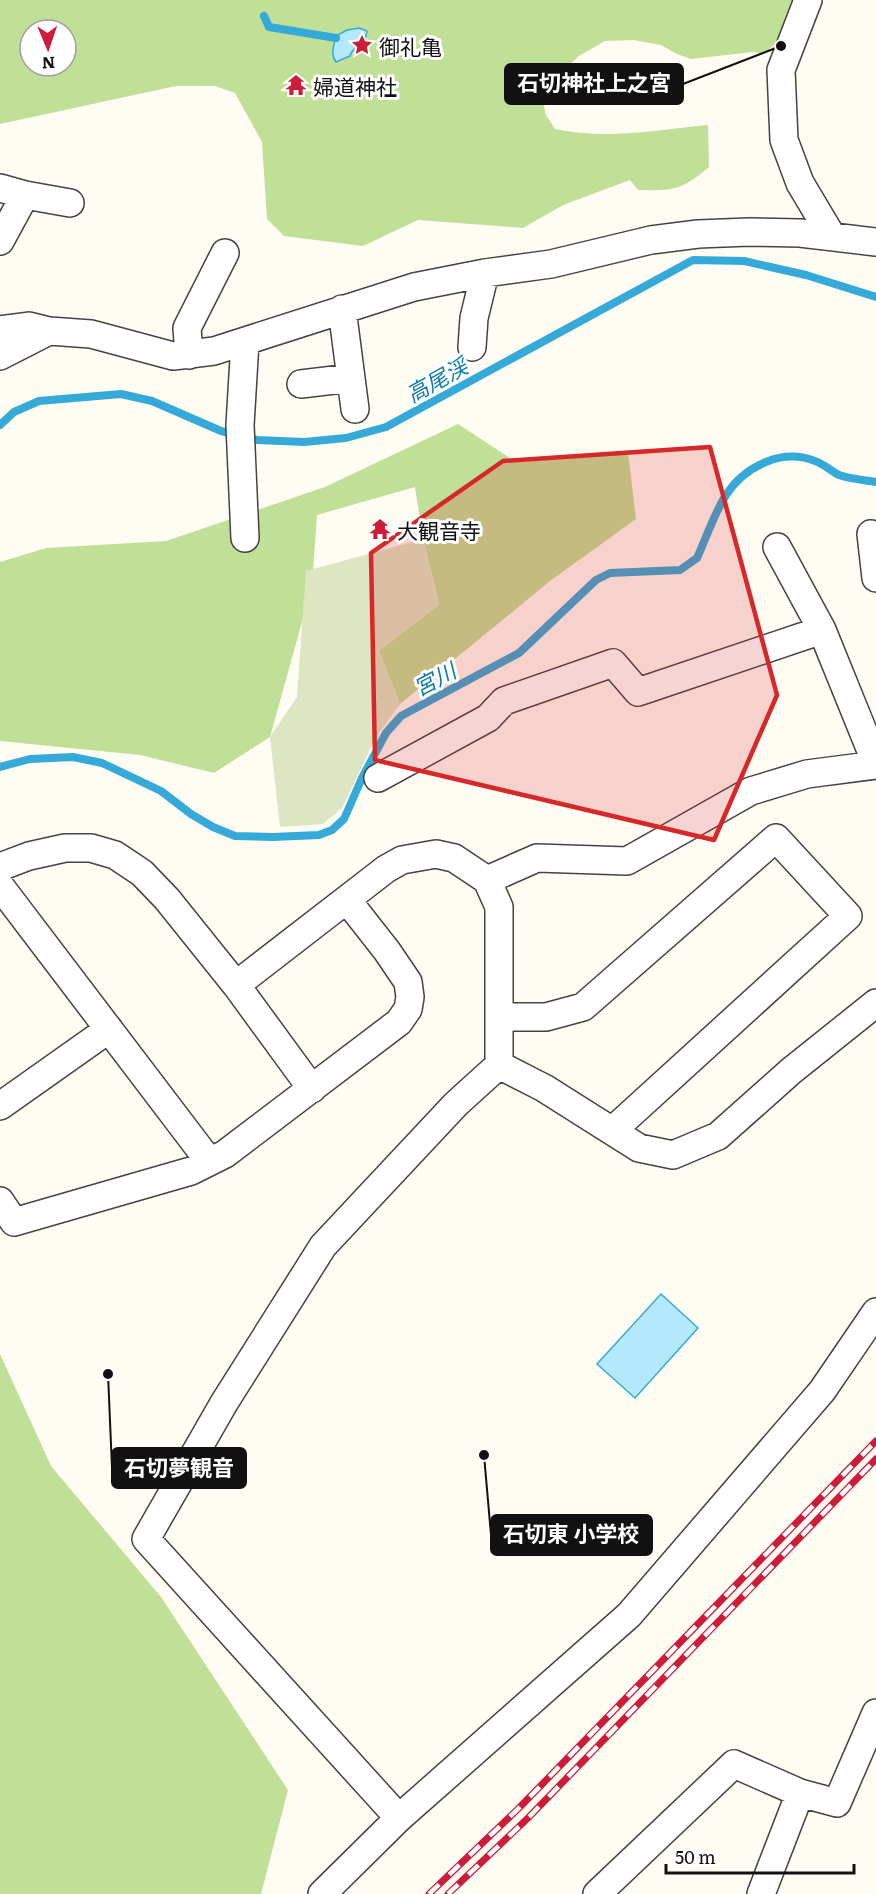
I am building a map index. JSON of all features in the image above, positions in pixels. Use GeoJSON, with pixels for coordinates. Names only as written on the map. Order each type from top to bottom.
{"type":"FeatureCollection","features":[{"type":"Feature","properties":{"kind":"street"},"geometry":{"type":"LineString","coordinates":[[808,0],[781,70],[784,140],[800,183],[831,235]]}},
{"type":"Feature","properties":{"kind":"street"},"geometry":{"type":"LineString","coordinates":[[0,241],[13,191],[70,203]]}},
{"type":"Feature","properties":{"kind":"street"},"geometry":{"type":"LineString","coordinates":[[0,330],[29,326],[91,334],[173,356],[189,355],[245,342],[414,287],[485,273],[550,264],[616,247],[698,234],[749,232],[831,235],[876,242]]}},
{"type":"Feature","properties":{"kind":"street"},"geometry":{"type":"LineString","coordinates":[[189,355],[187,328],[225,253]]}},
{"type":"Feature","properties":{"kind":"street"},"geometry":{"type":"LineString","coordinates":[[472,347],[474,318],[485,273]]}},
{"type":"Feature","properties":{"kind":"street"},"geometry":{"type":"LineString","coordinates":[[342,309],[355,410]]}},
{"type":"Feature","properties":{"kind":"street"},"geometry":{"type":"LineString","coordinates":[[0,356],[49,330]]}},
{"type":"Feature","properties":{"kind":"street"},"geometry":{"type":"LineString","coordinates":[[245,342],[240,425],[245,538]]}},
{"type":"Feature","properties":{"kind":"street"},"geometry":{"type":"LineString","coordinates":[[301,384],[351,378]]}},
{"type":"Feature","properties":{"kind":"street"},"geometry":{"type":"LineString","coordinates":[[871,534],[876,578]]}},
{"type":"Feature","properties":{"kind":"street"},"geometry":{"type":"LineString","coordinates":[[487,880],[537,858],[627,861],[751,791],[807,774],[876,764],[822,630],[777,547]]}},
{"type":"Feature","properties":{"kind":"street"},"geometry":{"type":"LineString","coordinates":[[378,778],[488,718],[504,701],[613,663],[638,692],[822,630]]}},
{"type":"Feature","properties":{"kind":"street"},"geometry":{"type":"LineString","coordinates":[[499,1017],[546,1017],[583,1007],[776,838],[848,916],[612,1131]]}},
{"type":"Feature","properties":{"kind":"street"},"geometry":{"type":"LineString","coordinates":[[0,867],[29,856],[65,848],[91,848],[115,855],[142,873],[236,985],[312,1089]]}},
{"type":"Feature","properties":{"kind":"street"},"geometry":{"type":"LineString","coordinates":[[236,985],[386,869],[402,860],[436,854],[454,858],[487,880],[499,907],[499,1065],[456,1104],[323,1246],[224,1403],[146,1539],[399,1818]]}},
{"type":"Feature","properties":{"kind":"street"},"geometry":{"type":"LineString","coordinates":[[0,886],[209,1161]]}},
{"type":"Feature","properties":{"kind":"street"},"geometry":{"type":"LineString","coordinates":[[0,1202],[14,1222],[191,1171],[225,1154],[399,1022],[408,1009],[410,997],[408,982],[387,951],[346,900]]}},
{"type":"Feature","properties":{"kind":"street"},"geometry":{"type":"LineString","coordinates":[[499,1065],[544,1088],[639,1148],[673,1155],[718,1136],[791,1071],[876,1003]]}},
{"type":"Feature","properties":{"kind":"street"},"geometry":{"type":"LineString","coordinates":[[0,1106],[109,1029]]}},
{"type":"Feature","properties":{"kind":"street"},"geometry":{"type":"LineString","coordinates":[[322,1894],[399,1818],[629,1615],[822,1391],[876,1312]]}},
{"type":"Feature","properties":{"kind":"street"},"geometry":{"type":"LineString","coordinates":[[597,1894],[734,1764],[800,1793],[837,1803],[876,1713]]}},
{"type":"Feature","properties":{"kind":"street"},"geometry":{"type":"LineString","coordinates":[[761,1894],[800,1793]]}},
{"type":"Feature","properties":{"kind":"highlighted area"},"geometry":{"type":"Polygon","coordinates":[[[710,447],[777,695],[714,840],[375,760],[371,553],[503,461],[710,447]]]}},
{"type":"Feature","properties":{"kind":"green space"},"geometry":{"type":"Polygon","coordinates":[[[0,0],[799,0],[787,33],[764,54],[753,52],[691,59],[661,45],[633,40],[605,41],[579,56],[548,84],[542,98],[546,115],[555,129],[612,134],[708,125],[709,167],[684,185],[669,189],[638,190],[630,180],[563,205],[523,228],[418,220],[363,246],[284,236],[267,219],[262,142],[235,93],[215,86],[176,86],[0,124],[0,0]]]}},
{"type":"Feature","properties":{"kind":"green space"},"geometry":{"type":"Polygon","coordinates":[[[458,424],[516,462],[628,452],[636,519],[550,581],[400,704],[379,651],[439,604],[423,539],[415,487],[317,515],[312,586],[270,737],[214,773],[140,755],[0,741],[0,562],[46,548],[166,541],[325,487],[458,424]]]}},
{"type":"Feature","properties":{"kind":"green space"},"geometry":{"type":"Polygon","coordinates":[[[423,539],[439,605],[379,651],[400,704],[376,737],[342,808],[323,824],[280,827],[270,737],[297,697],[306,571],[423,539]]]}},
{"type":"Feature","properties":{"kind":"green space"},"geometry":{"type":"Polygon","coordinates":[[[0,1354],[51,1466],[161,1597],[288,1790],[261,1894],[0,1894],[0,1354]]]}},
{"type":"Feature","properties":{"kind":"water"},"geometry":{"type":"Polygon","coordinates":[[[359,28],[367,31],[364,39],[350,56],[336,62],[333,53],[336,36],[347,30],[359,28]]]}},
{"type":"Feature","properties":{"kind":"water"},"geometry":{"type":"Polygon","coordinates":[[[661,1294],[698,1328],[635,1398],[597,1364],[661,1294]]]}},
{"type":"Feature","properties":{"kind":"waterway"},"geometry":{"type":"LineString","coordinates":[[264,16],[269,27],[336,38]]}},
{"type":"Feature","properties":{"kind":"waterway","name":"高尾渓"},"geometry":{"type":"LineString","coordinates":[[0,425],[14,412],[39,401],[121,394],[152,401],[221,431],[257,440],[304,442],[346,438],[386,427],[693,260],[744,261],[806,275],[876,297]]}},
{"type":"Feature","properties":{"kind":"waterway","name":"宮川"},"geometry":{"type":"LineString","coordinates":[[0,767],[30,759],[73,757],[102,763],[161,791],[191,814],[235,836],[319,835],[332,830],[344,819],[362,778],[386,733],[401,716],[519,653],[596,580],[610,573],[680,570],[697,558],[726,495],[743,476],[754,468],[777,458],[802,458],[818,462],[839,475],[876,482]]}},
{"type":"Feature","properties":{"kind":"railway"},"geometry":{"type":"LineString","coordinates":[[429,1894],[518,1809],[876,1441]]}},
{"type":"Feature","properties":{"kind":"railway"},"geometry":{"type":"LineString","coordinates":[[448,1894],[528,1818],[876,1459]]}},
{"type":"Feature","properties":{"kind":"place","name":"御礼亀"},"geometry":{"type":"Point","coordinates":[362,45]}},
{"type":"Feature","properties":{"kind":"place","name":"石切神社上之宮"},"geometry":{"type":"Point","coordinates":[781,46]}},
{"type":"Feature","properties":{"kind":"place","name":"婦道神社"},"geometry":{"type":"Point","coordinates":[296,85]}},
{"type":"Feature","properties":{"kind":"place","name":"大観音寺"},"geometry":{"type":"Point","coordinates":[380,529]}},
{"type":"Feature","properties":{"kind":"place","name":"石切夢観音"},"geometry":{"type":"Point","coordinates":[108,1374]}},
{"type":"Feature","properties":{"kind":"place","name":"石切東 小学校"},"geometry":{"type":"Point","coordinates":[484,1455]}}]}
